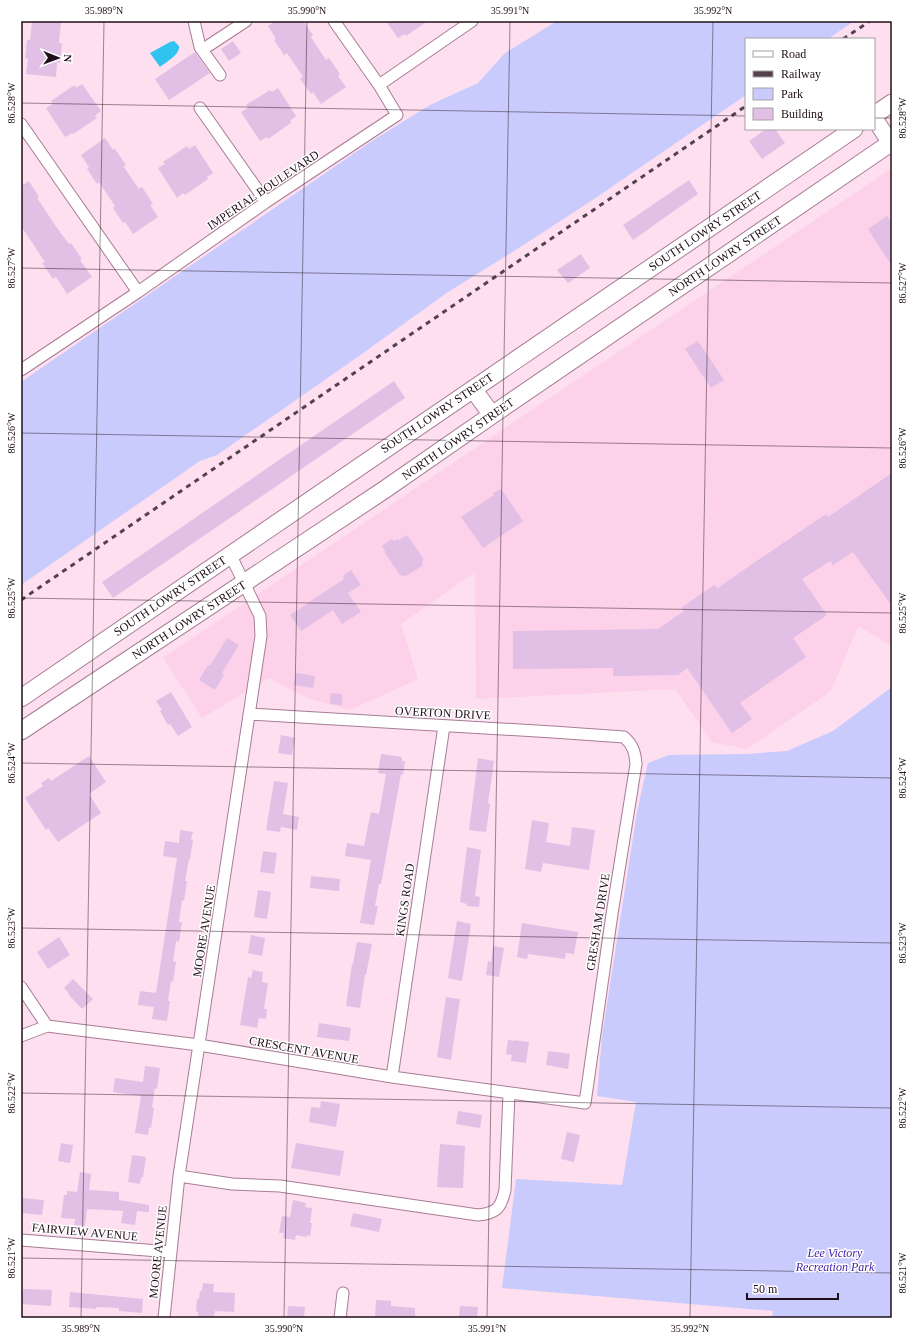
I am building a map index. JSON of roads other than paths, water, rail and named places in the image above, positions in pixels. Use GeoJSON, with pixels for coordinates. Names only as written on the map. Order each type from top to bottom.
{"type":"FeatureCollection","features":[{"type":"Feature","properties":{"kind":"main road"},"geometry":{"type":"LineString","coordinates":[[875,115],[892,103]]}},
{"type":"Feature","properties":{"kind":"main road","name":"SOUTH LOWRY STREET"},"geometry":{"type":"LineString","coordinates":[[24,696],[853,130]]}},
{"type":"Feature","properties":{"kind":"main road","name":"NORTH LOWRY STREET"},"geometry":{"type":"LineString","coordinates":[[21,731],[384,490],[492,414],[891,144]]}},
{"type":"Feature","properties":{"kind":"main road"},"geometry":{"type":"LineString","coordinates":[[473,389],[492,414]]}},
{"type":"Feature","properties":{"kind":"main road"},"geometry":{"type":"LineString","coordinates":[[24,696],[42,717]]}},
{"type":"Feature","properties":{"kind":"street"},"geometry":{"type":"LineString","coordinates":[[194,21],[200,47],[220,75]]}},
{"type":"Feature","properties":{"kind":"street"},"geometry":{"type":"LineString","coordinates":[[202,50],[246,21]]}},
{"type":"Feature","properties":{"kind":"street"},"geometry":{"type":"LineString","coordinates":[[334,21],[379,85],[472,21]]}},
{"type":"Feature","properties":{"kind":"street","name":"IMPERIAL BOULEVARD"},"geometry":{"type":"LineString","coordinates":[[21,370],[138,292],[266,202],[397,115],[379,85]]}},
{"type":"Feature","properties":{"kind":"street"},"geometry":{"type":"LineString","coordinates":[[200,108],[266,202]]}},
{"type":"Feature","properties":{"kind":"street"},"geometry":{"type":"LineString","coordinates":[[875,118],[891,144]]}},
{"type":"Feature","properties":{"kind":"street"},"geometry":{"type":"LineString","coordinates":[[21,124],[138,292]]}},
{"type":"Feature","properties":{"kind":"street","name":"MOORE AVENUE"},"geometry":{"type":"LineString","coordinates":[[164,1318],[178,1176],[200,1045],[261,636],[261,625],[258,612],[230,554]]}},
{"type":"Feature","properties":{"kind":"street","name":"OVERTON DRIVE"},"geometry":{"type":"LineString","coordinates":[[249,714],[624,737],[632,746]]}},
{"type":"Feature","properties":{"kind":"street","name":"KINGS ROAD"},"geometry":{"type":"LineString","coordinates":[[392,1077],[444,726]]}},
{"type":"Feature","properties":{"kind":"street","name":"GRESHAM DRIVE"},"geometry":{"type":"LineString","coordinates":[[585,1103],[612,914],[634,781],[636,764],[632,746]]}},
{"type":"Feature","properties":{"kind":"street"},"geometry":{"type":"LineString","coordinates":[[21,987],[47,1026]]}},
{"type":"Feature","properties":{"kind":"street","name":"CRESCENT AVENUE"},"geometry":{"type":"LineString","coordinates":[[21,1036],[47,1026],[200,1045],[392,1077],[585,1103]]}},
{"type":"Feature","properties":{"kind":"street"},"geometry":{"type":"LineString","coordinates":[[178,1176],[232,1184],[280,1186],[478,1214],[487,1214],[496,1211],[502,1202],[505,1190],[509,1093]]}},
{"type":"Feature","properties":{"kind":"street","name":"FAIRVIEW AVENUE"},"geometry":{"type":"LineString","coordinates":[[21,1240],[171,1252]]}},
{"type":"Feature","properties":{"kind":"street"},"geometry":{"type":"LineString","coordinates":[[340,1318],[343,1293]]}},
{"type":"Feature","properties":{"kind":"railway"},"geometry":{"type":"LineString","coordinates":[[844,38],[870,21]]}},
{"type":"Feature","properties":{"kind":"railway"},"geometry":{"type":"LineString","coordinates":[[21,600],[745,107]]}},
{"type":"Feature","properties":{"kind":"park label","name":"Lee Victory Recreation Park"},"geometry":{"type":"Point","coordinates":[835,1260]}}]}
